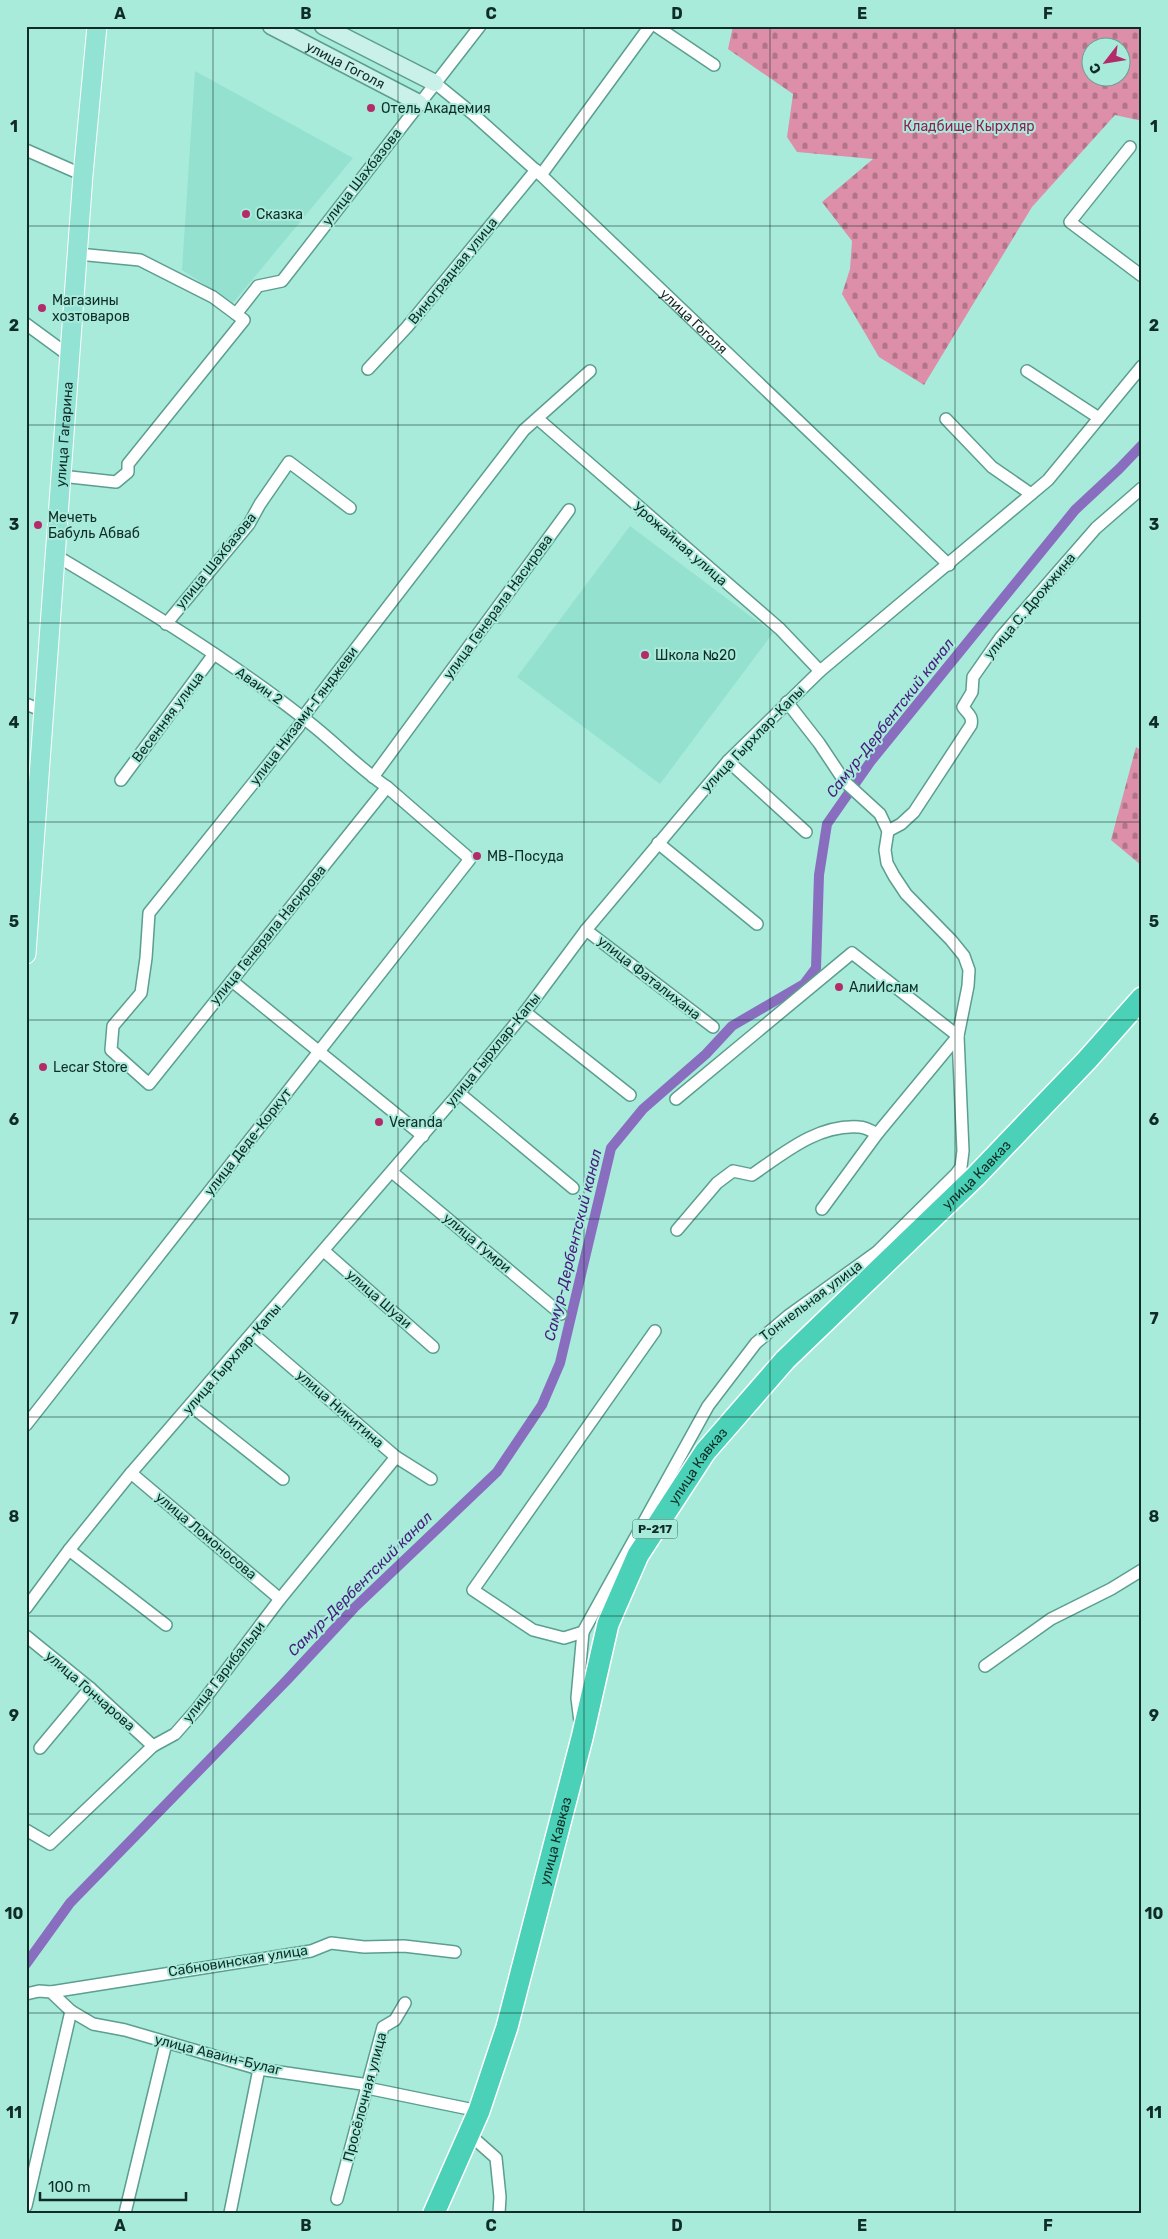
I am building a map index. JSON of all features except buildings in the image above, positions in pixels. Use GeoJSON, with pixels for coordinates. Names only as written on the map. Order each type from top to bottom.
{"type":"FeatureCollection","features":[{"type":"Feature","properties":{"kind":"highway","name":"улица Кавказ"},"geometry":{"type":"LineString","coordinates":[[434,2213],[479,2111],[506,2027],[582,1738],[608,1624],[638,1555],[705,1452],[785,1360],[976,1176],[1088,1060],[1142,998]]}},
{"type":"Feature","properties":{"kind":"main road","name":"улица Гагарина"},"geometry":{"type":"LineString","coordinates":[[26,953],[34,707],[55,555],[83,176],[96,29]]}},
{"type":"Feature","properties":{"kind":"street","name":"улица Гоголя"},"geometry":{"type":"LineString","coordinates":[[271,26],[419,103]]}},
{"type":"Feature","properties":{"kind":"street"},"geometry":{"type":"LineString","coordinates":[[323,26],[434,83]]}},
{"type":"Feature","properties":{"kind":"street","name":"улица Шахбазова"},"geometry":{"type":"LineString","coordinates":[[61,476],[116,482],[128,472],[128,464],[240,317],[258,286],[282,281],[480,26]]}},
{"type":"Feature","properties":{"kind":"street","name":"Виноградная улица"},"geometry":{"type":"LineString","coordinates":[[368,368],[407,327],[539,173],[650,26]]}},
{"type":"Feature","properties":{"kind":"street"},"geometry":{"type":"LineString","coordinates":[[656,26],[714,65]]}},
{"type":"Feature","properties":{"kind":"street","name":"улица Гоголя"},"geometry":{"type":"LineString","coordinates":[[434,83],[473,114],[539,173],[949,565]]}},
{"type":"Feature","properties":{"kind":"street"},"geometry":{"type":"LineString","coordinates":[[1130,147],[1070,222],[1142,276]]}},
{"type":"Feature","properties":{"kind":"street"},"geometry":{"type":"LineString","coordinates":[[26,150],[83,176]]}},
{"type":"Feature","properties":{"kind":"street"},"geometry":{"type":"LineString","coordinates":[[78,254],[140,260],[213,297],[240,317]]}},
{"type":"Feature","properties":{"kind":"street"},"geometry":{"type":"LineString","coordinates":[[26,324],[71,357]]}},
{"type":"Feature","properties":{"kind":"street"},"geometry":{"type":"LineString","coordinates":[[949,565],[1048,480],[1142,366]]}},
{"type":"Feature","properties":{"kind":"street","name":"улица Низами-Гянджеви"},"geometry":{"type":"LineString","coordinates":[[149,1084],[111,1050],[113,1026],[141,993],[149,913],[299,726],[303,717],[524,430],[590,371]]}},
{"type":"Feature","properties":{"kind":"street"},"geometry":{"type":"LineString","coordinates":[[1027,371],[1099,418]]}},
{"type":"Feature","properties":{"kind":"street","name":"Урожайная улица"},"geometry":{"type":"LineString","coordinates":[[538,419],[780,629],[820,671]]}},
{"type":"Feature","properties":{"kind":"street"},"geometry":{"type":"LineString","coordinates":[[946,419],[992,467],[1031,494]]}},
{"type":"Feature","properties":{"kind":"street","name":"улица Шахбазова"},"geometry":{"type":"LineString","coordinates":[[166,624],[249,524],[260,504],[289,462],[350,508]]}},
{"type":"Feature","properties":{"kind":"street","name":"улица С. Дрожжина"},"geometry":{"type":"LineString","coordinates":[[888,831],[901,824],[914,812],[971,725],[970,714],[963,708],[972,692],[971,680],[1001,637],[1096,528],[1142,488]]}},
{"type":"Feature","properties":{"kind":"street","name":"улица Генерала Насирова"},"geometry":{"type":"LineString","coordinates":[[373,777],[569,510]]}},
{"type":"Feature","properties":{"kind":"street","name":"Аваин 2"},"geometry":{"type":"LineString","coordinates":[[55,555],[214,654],[303,717],[373,777],[388,787],[470,859]]}},
{"type":"Feature","properties":{"kind":"street","name":"улица Гырхлар-Капы"},"geometry":{"type":"LineString","coordinates":[[26,1608],[69,1550],[131,1473],[423,1136],[525,1012],[586,930],[728,761],[820,671],[949,565]]}},
{"type":"Feature","properties":{"kind":"street","name":"Весенняя улица"},"geometry":{"type":"LineString","coordinates":[[121,780],[214,654]]}},
{"type":"Feature","properties":{"kind":"street"},"geometry":{"type":"LineString","coordinates":[[787,702],[819,742],[845,782],[880,814],[888,831],[885,850],[894,876],[906,894],[964,956],[969,970],[968,986],[958,1036],[877,1134],[822,1208]]}},
{"type":"Feature","properties":{"kind":"street"},"geometry":{"type":"LineString","coordinates":[[728,761],[806,832]]}},
{"type":"Feature","properties":{"kind":"street","name":"улица Генерала Насирова"},"geometry":{"type":"LineString","coordinates":[[149,1084],[388,787]]}},
{"type":"Feature","properties":{"kind":"street"},"geometry":{"type":"LineString","coordinates":[[658,843],[756,924]]}},
{"type":"Feature","properties":{"kind":"street","name":"улица Деде-Коркут"},"geometry":{"type":"LineString","coordinates":[[26,1425],[470,859]]}},
{"type":"Feature","properties":{"kind":"street","name":"улица Фаталихана"},"geometry":{"type":"LineString","coordinates":[[586,930],[713,1027]]}},
{"type":"Feature","properties":{"kind":"street"},"geometry":{"type":"LineString","coordinates":[[676,1099],[852,953],[958,1036]]}},
{"type":"Feature","properties":{"kind":"street"},"geometry":{"type":"LineString","coordinates":[[232,981],[423,1136]]}},
{"type":"Feature","properties":{"kind":"street"},"geometry":{"type":"LineString","coordinates":[[525,1012],[630,1095]]}},
{"type":"Feature","properties":{"kind":"street","name":"Тоннельная улица"},"geometry":{"type":"LineString","coordinates":[[582,1632],[708,1406],[756,1343],[788,1316],[877,1252],[961,1167],[963,1151],[958,1036]]}},
{"type":"Feature","properties":{"kind":"street"},"geometry":{"type":"LineString","coordinates":[[459,1093],[573,1188]]}},
{"type":"Feature","properties":{"kind":"street"},"geometry":{"type":"LineString","coordinates":[[677,1230],[717,1183],[733,1170],[752,1175],[796,1144],[828,1130],[860,1126],[877,1134]]}},
{"type":"Feature","properties":{"kind":"street"},"geometry":{"type":"LineString","coordinates":[[963,1151],[976,1176]]}},
{"type":"Feature","properties":{"kind":"street","name":"улица Гумри"},"geometry":{"type":"LineString","coordinates":[[392,1172],[561,1314]]}},
{"type":"Feature","properties":{"kind":"street","name":"улица Шуаи"},"geometry":{"type":"LineString","coordinates":[[324,1251],[433,1347]]}},
{"type":"Feature","properties":{"kind":"street"},"geometry":{"type":"LineString","coordinates":[[582,1738],[577,1698],[582,1632],[564,1638],[533,1630],[473,1590],[655,1331]]}},
{"type":"Feature","properties":{"kind":"street","name":"улица Никитина"},"geometry":{"type":"LineString","coordinates":[[253,1334],[396,1457],[431,1479]]}},
{"type":"Feature","properties":{"kind":"street"},"geometry":{"type":"LineString","coordinates":[[191,1406],[283,1479]]}},
{"type":"Feature","properties":{"kind":"street","name":"улица Гарибальди"},"geometry":{"type":"LineString","coordinates":[[26,1830],[50,1844],[153,1746],[174,1734],[197,1710],[280,1599],[396,1457]]}},
{"type":"Feature","properties":{"kind":"street","name":"улица Ломоносова"},"geometry":{"type":"LineString","coordinates":[[131,1473],[280,1599]]}},
{"type":"Feature","properties":{"kind":"street"},"geometry":{"type":"LineString","coordinates":[[69,1550],[166,1625]]}},
{"type":"Feature","properties":{"kind":"street"},"geometry":{"type":"LineString","coordinates":[[985,1666],[1051,1619],[1110,1589],[1142,1570]]}},
{"type":"Feature","properties":{"kind":"street","name":"улица Гончарова"},"geometry":{"type":"LineString","coordinates":[[26,1636],[90,1688],[153,1746]]}},
{"type":"Feature","properties":{"kind":"street"},"geometry":{"type":"LineString","coordinates":[[40,1748],[90,1688]]}},
{"type":"Feature","properties":{"kind":"street","name":"Сабновинская улица"},"geometry":{"type":"LineString","coordinates":[[51,1992],[166,1972],[310,1951],[331,1943],[364,1947],[404,1946],[455,1952]]}},
{"type":"Feature","properties":{"kind":"street"},"geometry":{"type":"LineString","coordinates":[[26,1994],[39,1991],[51,1992]]}},
{"type":"Feature","properties":{"kind":"street","name":"улица Аваин-Булаг"},"geometry":{"type":"LineString","coordinates":[[51,1992],[71,2011],[93,2024],[125,2030],[259,2069],[362,2084],[367,2088],[479,2111]]}},
{"type":"Feature","properties":{"kind":"street","name":"Просёлочная улица"},"geometry":{"type":"LineString","coordinates":[[337,2199],[383,2027],[395,2020],[405,2003]]}},
{"type":"Feature","properties":{"kind":"street"},"geometry":{"type":"LineString","coordinates":[[26,2206],[71,2011]]}},
{"type":"Feature","properties":{"kind":"street"},"geometry":{"type":"LineString","coordinates":[[125,2213],[166,2043]]}},
{"type":"Feature","properties":{"kind":"street"},"geometry":{"type":"LineString","coordinates":[[230,2213],[259,2069]]}},
{"type":"Feature","properties":{"kind":"street"},"geometry":{"type":"LineString","coordinates":[[469,2134],[496,2158],[500,2197],[499,2213]]}},
{"type":"Feature","properties":{"kind":"shaded area","name":"Сказка"},"geometry":{"type":"Polygon","coordinates":[[[195,71],[353,158],[233,303],[182,270],[195,71]]]}},
{"type":"Feature","properties":{"kind":"shaded area","name":"Школа №20"},"geometry":{"type":"Polygon","coordinates":[[[630,526],[773,633],[660,784],[517,677],[630,526]]]}},
{"type":"Feature","properties":{"kind":"green space","name":"Кладбище Кырхляр"},"geometry":{"type":"Polygon","coordinates":[[[733,26],[1142,26],[1142,121],[1115,115],[1032,207],[924,385],[879,357],[842,294],[850,269],[852,241],[822,202],[873,159],[797,152],[787,137],[793,94],[728,49],[733,26]]]}},
{"type":"Feature","properties":{"kind":"green space"},"geometry":{"type":"Polygon","coordinates":[[[1136,747],[1142,751],[1142,866],[1111,840],[1136,747]]]}},
{"type":"Feature","properties":{"kind":"waterway","name":"Самур-Дербентский канал"},"geometry":{"type":"LineString","coordinates":[[26,1964],[70,1903],[287,1680],[354,1608],[497,1472],[542,1405],[560,1363],[611,1148],[643,1109],[706,1054],[732,1026],[804,984],[816,968],[819,875],[827,824],[871,761],[1075,510],[1142,445]]}},
{"type":"Feature","properties":{"kind":"place","name":"Отель Академия"},"geometry":{"type":"Point","coordinates":[371,108]}},
{"type":"Feature","properties":{"kind":"place","name":"Сказка"},"geometry":{"type":"Point","coordinates":[246,214]}},
{"type":"Feature","properties":{"kind":"place","name":"Магазины хозтоваров"},"geometry":{"type":"Point","coordinates":[42,308]}},
{"type":"Feature","properties":{"kind":"place","name":"Мечеть Бабуль Абваб"},"geometry":{"type":"Point","coordinates":[38,525]}},
{"type":"Feature","properties":{"kind":"place","name":"Школа №20"},"geometry":{"type":"Point","coordinates":[645,655]}},
{"type":"Feature","properties":{"kind":"place","name":"МВ-Посуда"},"geometry":{"type":"Point","coordinates":[477,856]}},
{"type":"Feature","properties":{"kind":"place","name":"АлиИслам"},"geometry":{"type":"Point","coordinates":[839,987]}},
{"type":"Feature","properties":{"kind":"place","name":"Lecar Store"},"geometry":{"type":"Point","coordinates":[43,1067]}},
{"type":"Feature","properties":{"kind":"place","name":"Veranda"},"geometry":{"type":"Point","coordinates":[379,1122]}}]}
